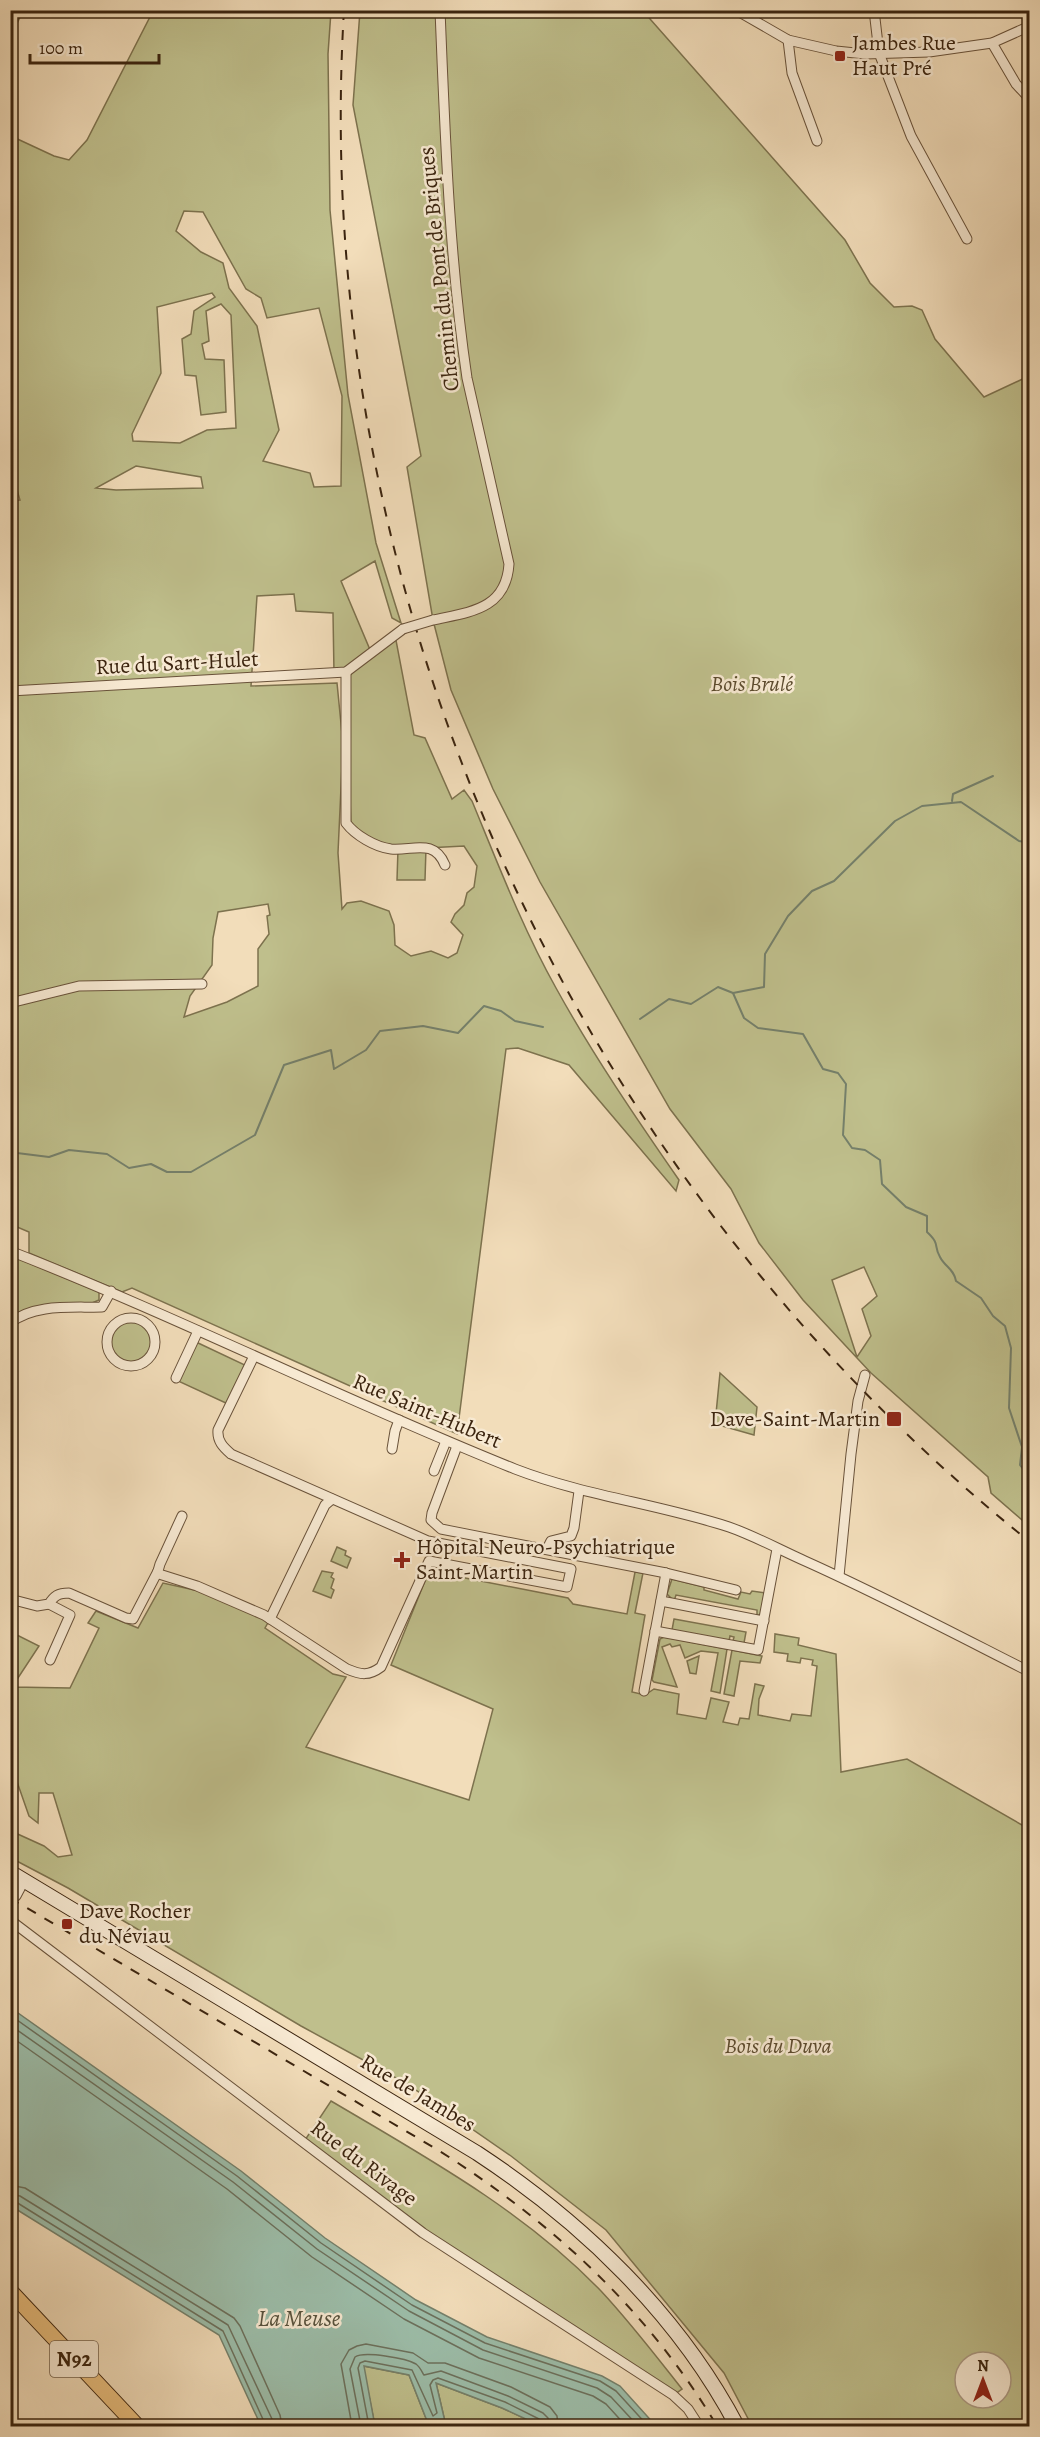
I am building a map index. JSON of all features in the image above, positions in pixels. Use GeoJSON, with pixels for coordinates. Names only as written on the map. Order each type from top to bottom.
{"type":"FeatureCollection","features":[{"type":"Feature","properties":{"kind":"main road","name":"Rue de Jambes"},"geometry":{"type":"LineString","coordinates":[[10,1872],[449,2136],[529,2189],[599,2248],[649,2301],[688,2350],[737,2427]]}},
{"type":"Feature","properties":{"kind":"main road","name":"N92"},"geometry":{"type":"LineString","coordinates":[[10,2291],[136,2427]]}},
{"type":"Feature","properties":{"kind":"street","name":"Chemin du Pont de Briques"},"geometry":{"type":"LineString","coordinates":[[346,672],[403,629],[480,609],[493,601],[505,584],[509,564],[466,378],[448,200],[440,10]]}},
{"type":"Feature","properties":{"kind":"street"},"geometry":{"type":"LineString","coordinates":[[736,10],[788,40],[836,51],[899,55],[992,43],[1029,26]]}},
{"type":"Feature","properties":{"kind":"street"},"geometry":{"type":"LineString","coordinates":[[874,10],[879,53],[911,136],[967,239]]}},
{"type":"Feature","properties":{"kind":"street"},"geometry":{"type":"LineString","coordinates":[[788,40],[792,74],[817,141]]}},
{"type":"Feature","properties":{"kind":"street"},"geometry":{"type":"LineString","coordinates":[[992,43],[1016,84],[1029,99]]}},
{"type":"Feature","properties":{"kind":"street"},"geometry":{"type":"LineString","coordinates":[[346,672],[346,823],[357,834],[389,849],[435,850],[440,854],[445,865]]}},
{"type":"Feature","properties":{"kind":"street","name":"Rue du Sart-Hulet"},"geometry":{"type":"LineString","coordinates":[[10,691],[346,672]]}},
{"type":"Feature","properties":{"kind":"street"},"geometry":{"type":"LineString","coordinates":[[10,1003],[79,986],[201,984]]}},
{"type":"Feature","properties":{"kind":"street","name":"Rue Saint-Hubert"},"geometry":{"type":"LineString","coordinates":[[10,1251],[111,1291],[457,1446],[551,1483],[651,1505],[732,1528],[839,1576],[1029,1672]]}},
{"type":"Feature","properties":{"kind":"street"},"geometry":{"type":"LineString","coordinates":[[10,1323],[41,1309],[102,1307],[111,1291]]}},
{"type":"Feature","properties":{"kind":"street"},"geometry":{"type":"LineString","coordinates":[[140,1318],[146,1307]]}},
{"type":"Feature","properties":{"kind":"street"},"geometry":{"type":"LineString","coordinates":[[124,1318],[140,1318],[147,1322],[155,1336],[154,1352],[143,1363],[136,1366],[120,1363],[109,1352],[107,1336],[111,1328],[124,1318]]}},
{"type":"Feature","properties":{"kind":"street"},"geometry":{"type":"LineString","coordinates":[[176,1378],[198,1331]]}},
{"type":"Feature","properties":{"kind":"street"},"geometry":{"type":"LineString","coordinates":[[254,1356],[218,1430],[222,1446],[231,1454],[419,1537],[438,1543],[571,1569],[567,1587],[429,1561]]}},
{"type":"Feature","properties":{"kind":"street"},"geometry":{"type":"LineString","coordinates":[[839,1576],[851,1454],[858,1401],[865,1375]]}},
{"type":"Feature","properties":{"kind":"street"},"geometry":{"type":"LineString","coordinates":[[392,1449],[399,1420]]}},
{"type":"Feature","properties":{"kind":"street"},"geometry":{"type":"LineString","coordinates":[[434,1471],[446,1441]]}},
{"type":"Feature","properties":{"kind":"street"},"geometry":{"type":"LineString","coordinates":[[419,1537],[431,1520],[457,1446]]}},
{"type":"Feature","properties":{"kind":"street"},"geometry":{"type":"LineString","coordinates":[[547,1549],[551,1541],[571,1536],[579,1491]]}},
{"type":"Feature","properties":{"kind":"street"},"geometry":{"type":"LineString","coordinates":[[270,1619],[325,1505],[332,1499]]}},
{"type":"Feature","properties":{"kind":"street"},"geometry":{"type":"LineString","coordinates":[[49,1604],[54,1596],[69,1593],[133,1619],[158,1571],[182,1516]]}},
{"type":"Feature","properties":{"kind":"street"},"geometry":{"type":"LineString","coordinates":[[431,1520],[436,1526],[447,1530],[666,1573],[736,1590]]}},
{"type":"Feature","properties":{"kind":"street"},"geometry":{"type":"LineString","coordinates":[[158,1571],[163,1577],[197,1586],[270,1619],[347,1669],[359,1674],[372,1674],[381,1667],[429,1561],[447,1530]]}},
{"type":"Feature","properties":{"kind":"street"},"geometry":{"type":"LineString","coordinates":[[655,1631],[758,1650],[777,1549]]}},
{"type":"Feature","properties":{"kind":"street"},"geometry":{"type":"LineString","coordinates":[[644,1691],[666,1573]]}},
{"type":"Feature","properties":{"kind":"street"},"geometry":{"type":"LineString","coordinates":[[10,1599],[37,1606],[49,1604],[70,1615],[50,1660]]}},
{"type":"Feature","properties":{"kind":"street"},"geometry":{"type":"LineString","coordinates":[[661,1601],[764,1621]]}},
{"type":"Feature","properties":{"kind":"street"},"geometry":{"type":"LineString","coordinates":[[16,1896],[24,1881]]}},
{"type":"Feature","properties":{"kind":"street","name":"Rue du Rivage"},"geometry":{"type":"LineString","coordinates":[[10,1920],[423,2233],[674,2395],[688,2409],[699,2427]]}},
{"type":"Feature","properties":{"kind":"green space"},"geometry":{"type":"Polygon","coordinates":[[[10,11],[23,11],[11,36],[10,11]]]}},
{"type":"Feature","properties":{"kind":"green space"},"geometry":{"type":"Polygon","coordinates":[[[153,11],[331,11],[328,54],[330,210],[348,395],[376,543],[401,623],[392,618],[375,561],[341,581],[371,652],[395,635],[414,735],[425,738],[452,799],[464,790],[472,801],[522,920],[556,988],[600,1062],[679,1180],[676,1191],[569,1065],[518,1048],[506,1049],[457,1434],[132,1288],[122,1292],[29,1253],[29,1232],[10,1224],[10,974],[15,954],[11,842],[10,501],[20,500],[14,480],[10,481],[11,136],[54,156],[69,160],[87,140],[153,11]],[[184,211],[176,231],[201,252],[223,263],[229,288],[257,326],[279,430],[263,461],[310,473],[314,487],[341,486],[342,396],[319,308],[267,318],[261,298],[246,289],[203,212],[184,211]],[[212,293],[157,307],[161,373],[132,434],[133,441],[180,443],[207,430],[236,428],[231,315],[221,304],[206,311],[209,341],[202,344],[205,359],[224,360],[226,412],[201,415],[196,376],[185,375],[182,339],[191,334],[194,311],[215,297],[212,293]],[[136,466],[96,488],[116,490],[203,488],[201,477],[136,466]],[[294,594],[257,596],[251,686],[337,683],[343,744],[338,853],[342,909],[347,903],[361,901],[389,911],[394,925],[395,945],[411,956],[431,951],[448,958],[457,953],[463,935],[451,922],[464,905],[467,893],[474,887],[477,866],[464,846],[426,848],[425,880],[397,880],[398,849],[389,849],[351,829],[346,673],[334,673],[333,613],[296,611],[294,594]],[[268,904],[218,912],[213,938],[212,965],[190,996],[184,1017],[227,1002],[258,986],[258,949],[269,934],[268,904]]]}},
{"type":"Feature","properties":{"kind":"green space","name":"Bois Brulé"},"geometry":{"type":"Polygon","coordinates":[[[360,11],[643,11],[845,240],[870,283],[894,307],[912,306],[922,310],[935,339],[984,397],[1029,376],[1029,1526],[991,1493],[988,1477],[871,1373],[803,1300],[759,1243],[731,1189],[670,1109],[540,882],[493,789],[451,690],[433,620],[407,467],[421,456],[353,105],[360,11]],[[864,1267],[832,1280],[857,1357],[871,1336],[862,1309],[877,1296],[864,1267]]]}},
{"type":"Feature","properties":{"kind":"green space"},"geometry":{"type":"Polygon","coordinates":[[[10,1255],[99,1292],[99,1300],[92,1303],[29,1310],[11,1317],[10,1255]]]}},
{"type":"Feature","properties":{"kind":"green space"},"geometry":{"type":"Polygon","coordinates":[[[131,1322],[145,1328],[151,1342],[145,1356],[131,1362],[117,1356],[111,1342],[117,1328],[131,1322]]]}},
{"type":"Feature","properties":{"kind":"green space"},"geometry":{"type":"Polygon","coordinates":[[[196,1342],[247,1366],[228,1404],[178,1381],[196,1342]]]}},
{"type":"Feature","properties":{"kind":"green space"},"geometry":{"type":"Polygon","coordinates":[[[720,1373],[757,1407],[754,1435],[715,1424],[720,1373]]]}},
{"type":"Feature","properties":{"kind":"green space"},"geometry":{"type":"Polygon","coordinates":[[[337,1547],[346,1551],[345,1555],[351,1558],[347,1568],[331,1561],[337,1547]]]}},
{"type":"Feature","properties":{"kind":"green space"},"geometry":{"type":"Polygon","coordinates":[[[322,1571],[333,1573],[331,1588],[334,1590],[331,1598],[313,1591],[322,1571]]]}},
{"type":"Feature","properties":{"kind":"green space","name":"Bois du Duva"},"geometry":{"type":"Polygon","coordinates":[[[429,1571],[568,1598],[573,1604],[627,1614],[635,1572],[643,1573],[635,1613],[645,1615],[632,1692],[645,1695],[654,1689],[679,1694],[677,1714],[706,1719],[711,1698],[729,1702],[723,1722],[738,1725],[740,1718],[749,1719],[755,1684],[764,1686],[759,1699],[758,1715],[790,1721],[792,1714],[811,1716],[817,1666],[812,1665],[813,1660],[801,1658],[800,1663],[787,1661],[788,1654],[774,1652],[775,1634],[799,1638],[798,1645],[836,1654],[841,1772],[907,1759],[1029,1829],[1029,2426],[752,2426],[724,2373],[606,2230],[511,2156],[407,2084],[301,2026],[68,1888],[11,1858],[11,1831],[44,1846],[58,1857],[72,1855],[53,1793],[39,1793],[38,1823],[29,1816],[15,1776],[11,1782],[11,1632],[39,1646],[12,1687],[70,1688],[99,1628],[88,1623],[96,1611],[138,1628],[163,1583],[199,1591],[269,1621],[265,1628],[333,1674],[346,1677],[306,1747],[469,1800],[493,1709],[391,1665],[429,1571]]]}},
{"type":"Feature","properties":{"kind":"green space"},"geometry":{"type":"Polygon","coordinates":[[[672,1579],[738,1599],[741,1592],[765,1593],[761,1614],[757,1616],[757,1610],[676,1595],[674,1601],[667,1594],[672,1579]]]}},
{"type":"Feature","properties":{"kind":"green space"},"geometry":{"type":"Polygon","coordinates":[[[674,1619],[746,1632],[744,1643],[733,1641],[734,1637],[730,1636],[729,1641],[672,1630],[674,1619]]]}},
{"type":"Feature","properties":{"kind":"green space"},"geometry":{"type":"Polygon","coordinates":[[[664,1637],[727,1649],[720,1693],[711,1691],[718,1653],[701,1651],[685,1658],[680,1645],[672,1647],[670,1644],[662,1647],[677,1687],[652,1680],[660,1639],[664,1637]]]}},
{"type":"Feature","properties":{"kind":"green space"},"geometry":{"type":"Polygon","coordinates":[[[732,1650],[762,1656],[760,1663],[740,1661],[734,1696],[724,1694],[732,1650]]]}},
{"type":"Feature","properties":{"kind":"green space"},"geometry":{"type":"Polygon","coordinates":[[[699,1656],[696,1674],[690,1673],[687,1661],[699,1656]]]}},
{"type":"Feature","properties":{"kind":"green space"},"geometry":{"type":"Polygon","coordinates":[[[331,2101],[473,2187],[540,2235],[601,2291],[682,2389],[671,2397],[301,2146],[331,2101]]]}},
{"type":"Feature","properties":{"kind":"green space"},"geometry":{"type":"Polygon","coordinates":[[[363,2366],[409,2375],[429,2426],[375,2426],[363,2366]]]}},
{"type":"Feature","properties":{"kind":"green space"},"geometry":{"type":"Polygon","coordinates":[[[436,2383],[502,2408],[541,2426],[446,2426],[436,2383]]]}},
{"type":"Feature","properties":{"kind":"water","name":"La Meuse"},"geometry":{"type":"Polygon","coordinates":[[[11,2008],[241,2171],[325,2238],[416,2300],[487,2337],[602,2376],[620,2386],[656,2426],[541,2426],[502,2408],[436,2383],[446,2426],[429,2426],[409,2375],[364,2366],[375,2426],[261,2426],[219,2335],[11,2206],[11,2008]]]}},
{"type":"Feature","properties":{"kind":"waterway"},"geometry":{"type":"LineString","coordinates":[[952,801],[953,794],[993,776]]}},
{"type":"Feature","properties":{"kind":"waterway"},"geometry":{"type":"LineString","coordinates":[[733,993],[764,987],[765,954],[788,916],[812,891],[834,881],[895,821],[922,806],[961,802],[1019,841],[1030,843]]}},
{"type":"Feature","properties":{"kind":"waterway"},"geometry":{"type":"LineString","coordinates":[[640,1019],[669,999],[691,1004],[718,987],[733,993],[744,1018],[758,1028],[803,1034],[823,1069],[838,1073],[846,1084],[843,1135],[852,1148],[865,1150],[880,1160],[882,1184],[906,1207],[927,1216],[927,1232],[934,1240],[940,1257],[956,1281],[981,1298],[993,1316],[1005,1326],[1011,1348],[1009,1408],[1022,1447],[1020,1465],[1030,1478]]}},
{"type":"Feature","properties":{"kind":"waterway"},"geometry":{"type":"LineString","coordinates":[[10,1150],[49,1157],[69,1150],[107,1154],[129,1168],[151,1164],[167,1172],[191,1172],[255,1135],[284,1065],[331,1050],[334,1069],[366,1050],[380,1031],[423,1026],[458,1033],[484,1006],[501,1011],[515,1021],[543,1027]]}},
{"type":"Feature","properties":{"kind":"tunnel"},"geometry":{"type":"LineString","coordinates":[[10,1906],[16,1896]]}},
{"type":"Feature","properties":{"kind":"railway"},"geometry":{"type":"LineString","coordinates":[[344,10],[344,229],[372,446],[424,656],[502,859],[602,1051],[725,1231],[868,1395],[1030,1542]]}},
{"type":"Feature","properties":{"kind":"railway"},"geometry":{"type":"LineString","coordinates":[[10,1898],[438,2150],[520,2207],[594,2272],[628,2307],[690,2384],[717,2426]]}},
{"type":"Feature","properties":{"kind":"place","name":"Jambes Rue Haut Pré"},"geometry":{"type":"Point","coordinates":[840,56]}},
{"type":"Feature","properties":{"kind":"place","name":"Dave-Saint-Martin"},"geometry":{"type":"Point","coordinates":[894,1419]}},
{"type":"Feature","properties":{"kind":"place","name":"Hôpital Neuro-Psychiatrique Saint-Martin"},"geometry":{"type":"Point","coordinates":[402,1560]}},
{"type":"Feature","properties":{"kind":"place","name":"Dave Rocher du Néviau"},"geometry":{"type":"Point","coordinates":[67,1924]}}]}
